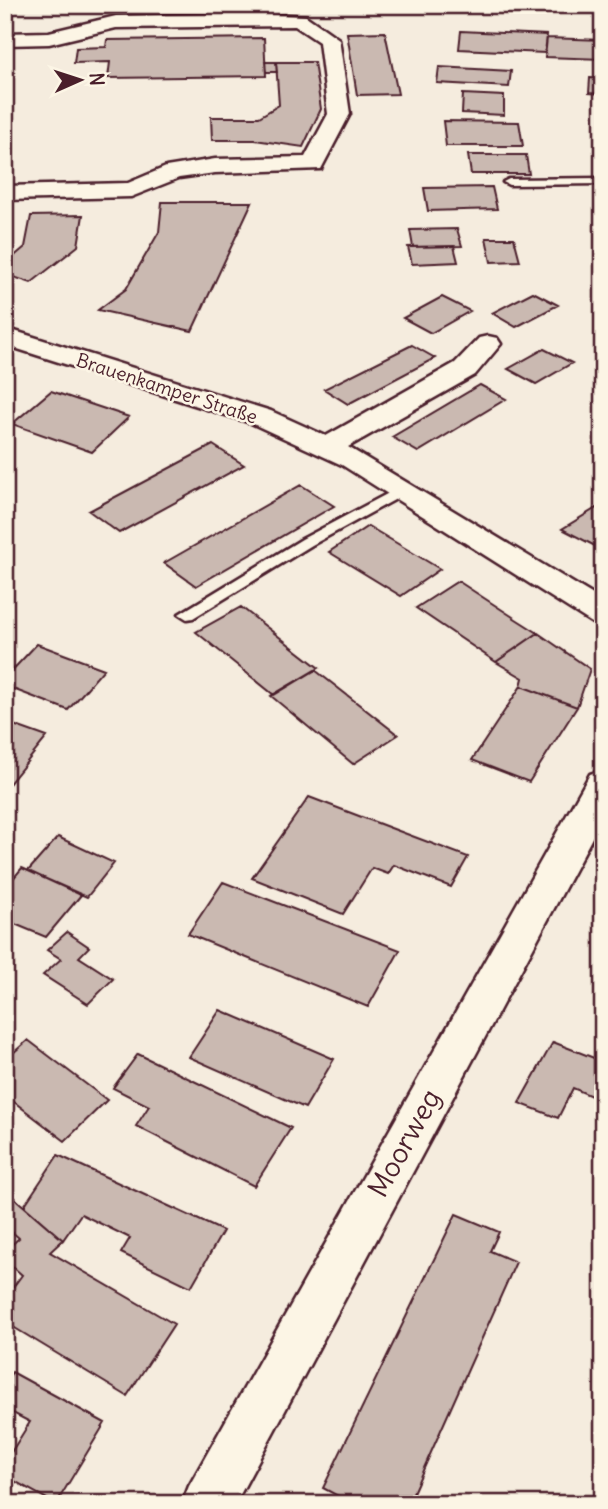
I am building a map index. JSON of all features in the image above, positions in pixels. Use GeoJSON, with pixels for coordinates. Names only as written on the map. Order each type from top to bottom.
{"type":"FeatureCollection","features":[{"type":"Feature","properties":{"kind":"street"},"geometry":{"type":"LineString","coordinates":[[5,39],[48,38],[116,22],[299,20],[329,39],[340,114],[313,164],[205,167],[174,172],[131,190],[5,193]]}},
{"type":"Feature","properties":{"kind":"street","name":"Brauenkamper Straße"},"geometry":{"type":"LineString","coordinates":[[5,336],[261,417],[327,447],[352,459],[603,615]]}},
{"type":"Feature","properties":{"kind":"street"},"geometry":{"type":"LineString","coordinates":[[327,447],[466,369],[488,344]]}},
{"type":"Feature","properties":{"kind":"street","name":"Moorweg"},"geometry":{"type":"LineString","coordinates":[[207,1504],[603,783]]}},
{"type":"Feature","properties":{"kind":"lane"},"geometry":{"type":"LineString","coordinates":[[509,182],[603,181]]}},
{"type":"Feature","properties":{"kind":"lane"},"geometry":{"type":"LineString","coordinates":[[187,614],[307,542],[402,490]]}},
{"type":"Feature","properties":{"kind":"building"},"geometry":{"type":"Polygon","coordinates":[[[400,5],[434,5],[435,10],[401,10],[400,5]]]}},
{"type":"Feature","properties":{"kind":"building"},"geometry":{"type":"Polygon","coordinates":[[[461,31],[547,35],[545,53],[459,49],[461,31]]]}},
{"type":"Feature","properties":{"kind":"building"},"geometry":{"type":"Polygon","coordinates":[[[385,32],[398,94],[357,95],[347,33],[385,32]]]}},
{"type":"Feature","properties":{"kind":"building"},"geometry":{"type":"Polygon","coordinates":[[[264,38],[266,76],[108,78],[110,62],[74,63],[76,48],[106,47],[107,40],[264,38]]]}},
{"type":"Feature","properties":{"kind":"building"},"geometry":{"type":"Polygon","coordinates":[[[547,38],[603,40],[603,59],[545,57],[547,38]]]}},
{"type":"Feature","properties":{"kind":"building"},"geometry":{"type":"Polygon","coordinates":[[[265,62],[276,62],[277,72],[266,72],[265,62]]]}},
{"type":"Feature","properties":{"kind":"building"},"geometry":{"type":"Polygon","coordinates":[[[276,62],[314,62],[321,109],[303,147],[255,140],[212,140],[211,117],[259,117],[279,105],[276,62]]]}},
{"type":"Feature","properties":{"kind":"building"},"geometry":{"type":"Polygon","coordinates":[[[439,67],[511,71],[509,87],[437,83],[439,67]]]}},
{"type":"Feature","properties":{"kind":"building"},"geometry":{"type":"Polygon","coordinates":[[[590,78],[603,79],[603,94],[589,93],[590,78]]]}},
{"type":"Feature","properties":{"kind":"building"},"geometry":{"type":"Polygon","coordinates":[[[463,94],[504,96],[504,115],[462,113],[463,94]]]}},
{"type":"Feature","properties":{"kind":"building"},"geometry":{"type":"Polygon","coordinates":[[[443,121],[519,122],[523,146],[446,146],[443,121]]]}},
{"type":"Feature","properties":{"kind":"building"},"geometry":{"type":"Polygon","coordinates":[[[468,155],[526,155],[529,174],[471,174],[468,155]]]}},
{"type":"Feature","properties":{"kind":"building"},"geometry":{"type":"Polygon","coordinates":[[[492,187],[497,209],[428,211],[424,188],[492,187]]]}},
{"type":"Feature","properties":{"kind":"building"},"geometry":{"type":"Polygon","coordinates":[[[162,202],[252,202],[192,331],[98,310],[126,289],[159,232],[162,202]]]}},
{"type":"Feature","properties":{"kind":"building"},"geometry":{"type":"Polygon","coordinates":[[[83,215],[78,246],[31,283],[5,274],[5,264],[25,247],[31,216],[83,215]]]}},
{"type":"Feature","properties":{"kind":"building"},"geometry":{"type":"Polygon","coordinates":[[[457,229],[462,246],[413,247],[410,230],[457,229]]]}},
{"type":"Feature","properties":{"kind":"building"},"geometry":{"type":"Polygon","coordinates":[[[486,238],[514,238],[520,261],[491,262],[486,238]]]}},
{"type":"Feature","properties":{"kind":"building"},"geometry":{"type":"Polygon","coordinates":[[[454,246],[458,262],[412,264],[408,247],[454,246]]]}},
{"type":"Feature","properties":{"kind":"building"},"geometry":{"type":"Polygon","coordinates":[[[533,292],[558,305],[516,327],[492,313],[533,292]]]}},
{"type":"Feature","properties":{"kind":"building"},"geometry":{"type":"Polygon","coordinates":[[[442,297],[470,311],[431,333],[403,318],[442,297]]]}},
{"type":"Feature","properties":{"kind":"building"},"geometry":{"type":"Polygon","coordinates":[[[412,345],[435,358],[348,404],[324,389],[412,345]]]}},
{"type":"Feature","properties":{"kind":"building"},"geometry":{"type":"Polygon","coordinates":[[[544,349],[572,363],[536,384],[508,369],[544,349]]]}},
{"type":"Feature","properties":{"kind":"building"},"geometry":{"type":"Polygon","coordinates":[[[480,385],[506,399],[418,452],[392,437],[480,385]]]}},
{"type":"Feature","properties":{"kind":"building"},"geometry":{"type":"Polygon","coordinates":[[[51,391],[129,417],[92,452],[12,424],[51,391]]]}},
{"type":"Feature","properties":{"kind":"building"},"geometry":{"type":"Polygon","coordinates":[[[213,445],[244,465],[119,533],[89,511],[213,445]]]}},
{"type":"Feature","properties":{"kind":"building"},"geometry":{"type":"Polygon","coordinates":[[[301,485],[334,506],[196,586],[164,563],[301,485]]]}},
{"type":"Feature","properties":{"kind":"building"},"geometry":{"type":"Polygon","coordinates":[[[598,507],[603,510],[603,543],[597,547],[562,529],[598,507]]]}},
{"type":"Feature","properties":{"kind":"building"},"geometry":{"type":"Polygon","coordinates":[[[368,526],[440,569],[401,596],[329,552],[368,526]]]}},
{"type":"Feature","properties":{"kind":"building"},"geometry":{"type":"Polygon","coordinates":[[[458,581],[538,633],[496,662],[416,608],[458,581]]]}},
{"type":"Feature","properties":{"kind":"building"},"geometry":{"type":"Polygon","coordinates":[[[241,607],[319,668],[274,695],[196,632],[241,607]]]}},
{"type":"Feature","properties":{"kind":"building"},"geometry":{"type":"Polygon","coordinates":[[[538,633],[590,669],[577,707],[521,686],[523,678],[496,662],[538,633]]]}},
{"type":"Feature","properties":{"kind":"building"},"geometry":{"type":"Polygon","coordinates":[[[37,644],[104,669],[68,710],[5,686],[5,678],[37,644]]]}},
{"type":"Feature","properties":{"kind":"building"},"geometry":{"type":"Polygon","coordinates":[[[315,670],[398,735],[353,764],[271,696],[315,670]]]}},
{"type":"Feature","properties":{"kind":"building"},"geometry":{"type":"Polygon","coordinates":[[[521,686],[577,707],[529,782],[472,760],[521,686]]]}},
{"type":"Feature","properties":{"kind":"building"},"geometry":{"type":"Polygon","coordinates":[[[5,722],[47,737],[5,789],[5,722]]]}},
{"type":"Feature","properties":{"kind":"building"},"geometry":{"type":"Polygon","coordinates":[[[309,797],[468,857],[451,887],[394,865],[388,874],[372,868],[343,914],[252,878],[309,797]]]}},
{"type":"Feature","properties":{"kind":"building"},"geometry":{"type":"Polygon","coordinates":[[[58,837],[114,863],[87,897],[28,871],[58,837]]]}},
{"type":"Feature","properties":{"kind":"building"},"geometry":{"type":"Polygon","coordinates":[[[22,868],[81,895],[46,937],[5,920],[5,888],[22,868]]]}},
{"type":"Feature","properties":{"kind":"building"},"geometry":{"type":"Polygon","coordinates":[[[223,882],[400,950],[368,1007],[188,934],[223,882]]]}},
{"type":"Feature","properties":{"kind":"building"},"geometry":{"type":"Polygon","coordinates":[[[67,932],[89,947],[79,957],[113,979],[88,1004],[43,975],[61,959],[47,950],[67,932]]]}},
{"type":"Feature","properties":{"kind":"building"},"geometry":{"type":"Polygon","coordinates":[[[220,1010],[334,1059],[305,1108],[189,1057],[220,1010]]]}},
{"type":"Feature","properties":{"kind":"building"},"geometry":{"type":"Polygon","coordinates":[[[28,1040],[107,1100],[65,1141],[5,1095],[5,1060],[28,1040]]]}},
{"type":"Feature","properties":{"kind":"building"},"geometry":{"type":"Polygon","coordinates":[[[553,1042],[599,1060],[603,1053],[603,1101],[573,1088],[558,1118],[519,1103],[553,1042]]]}},
{"type":"Feature","properties":{"kind":"building"},"geometry":{"type":"Polygon","coordinates":[[[138,1054],[291,1128],[254,1186],[136,1126],[149,1106],[113,1088],[138,1054]]]}},
{"type":"Feature","properties":{"kind":"building"},"geometry":{"type":"Polygon","coordinates":[[[58,1155],[223,1231],[191,1287],[121,1253],[130,1238],[81,1214],[63,1240],[24,1206],[58,1155]]]}},
{"type":"Feature","properties":{"kind":"building"},"geometry":{"type":"Polygon","coordinates":[[[5,1190],[63,1240],[50,1252],[174,1324],[127,1396],[5,1322],[5,1298],[22,1275],[5,1260],[5,1251],[19,1238],[5,1226],[5,1190]]]}},
{"type":"Feature","properties":{"kind":"building"},"geometry":{"type":"Polygon","coordinates":[[[456,1214],[499,1232],[490,1251],[516,1262],[408,1504],[353,1504],[323,1488],[456,1214]]]}},
{"type":"Feature","properties":{"kind":"building"},"geometry":{"type":"Polygon","coordinates":[[[12,1372],[105,1423],[56,1504],[5,1476],[5,1462],[30,1422],[5,1409],[5,1383],[12,1372]]]}}]}
